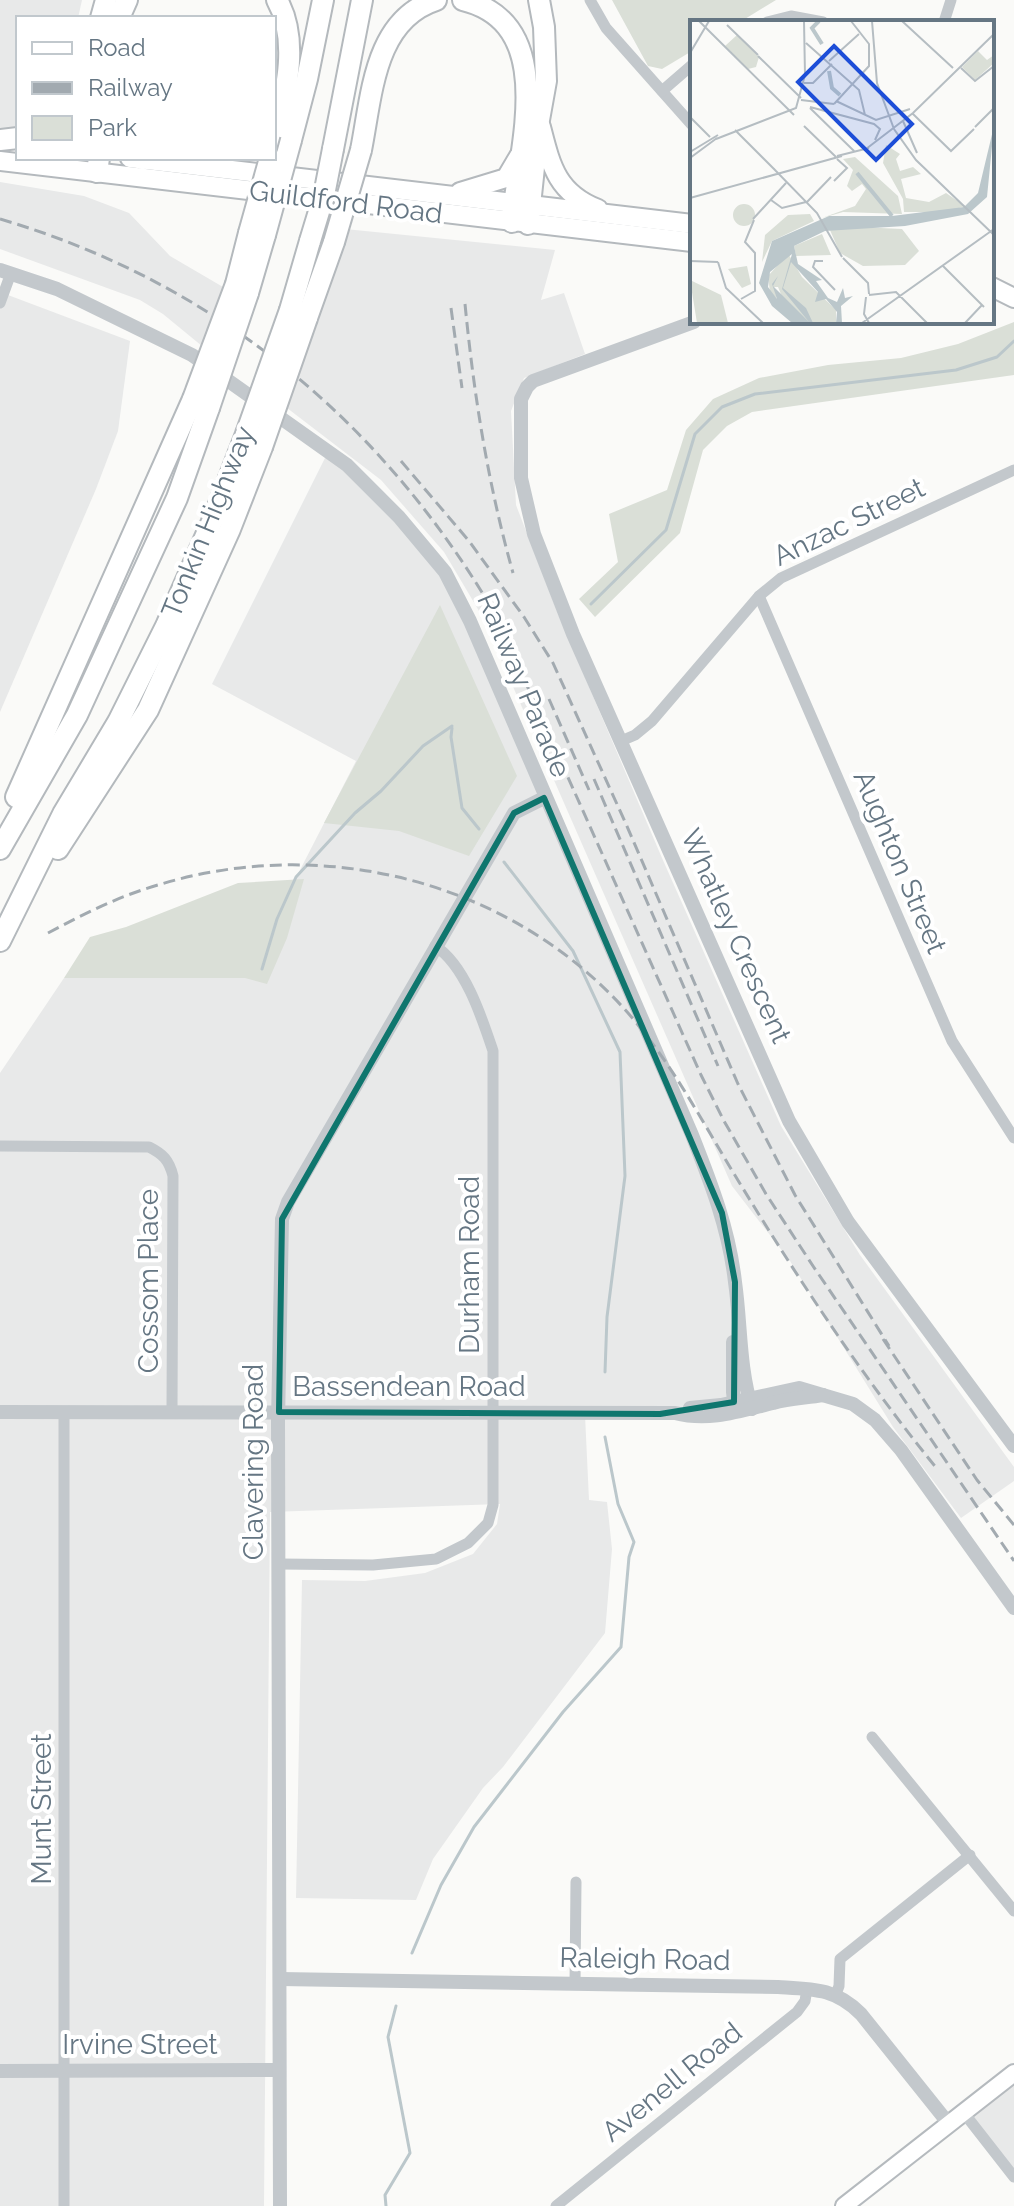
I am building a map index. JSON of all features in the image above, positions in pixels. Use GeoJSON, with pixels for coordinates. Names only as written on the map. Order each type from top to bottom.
{"type":"FeatureCollection","features":[{"type":"Feature","properties":{"kind":"highway"},"geometry":{"type":"LineString","coordinates":[[277,0],[289,32],[289,64],[280,141]]}},
{"type":"Feature","properties":{"kind":"highway","name":"Tonkin Highway"},"geometry":{"type":"LineString","coordinates":[[280,141],[307,79],[323,0]]}},
{"type":"Feature","properties":{"kind":"highway","name":"Tonkin Highway"},"geometry":{"type":"LineString","coordinates":[[4,933],[63,814],[118,722],[166,626],[214,517],[254,441],[298,314],[310,241],[324,195],[362,0]]}},
{"type":"Feature","properties":{"kind":"highway","name":"Tonkin Highway"},"geometry":{"type":"LineString","coordinates":[[349,76],[369,30],[375,0]]}},
{"type":"Feature","properties":{"kind":"highway"},"geometry":{"type":"LineString","coordinates":[[298,314],[334,242],[361,150],[378,64],[391,32],[414,11],[436,0]]}},
{"type":"Feature","properties":{"kind":"highway"},"geometry":{"type":"LineString","coordinates":[[463,0],[489,10],[502,20],[511,30],[526,66],[521,214]]}},
{"type":"Feature","properties":{"kind":"highway"},"geometry":{"type":"LineString","coordinates":[[521,214],[546,81],[544,27],[539,0]]}},
{"type":"Feature","properties":{"kind":"highway"},"geometry":{"type":"LineString","coordinates":[[539,120],[550,162],[563,185],[579,201],[617,216]]}},
{"type":"Feature","properties":{"kind":"highway"},"geometry":{"type":"LineString","coordinates":[[453,194],[506,178],[521,150]]}},
{"type":"Feature","properties":{"kind":"highway","name":"Guildford Road"},"geometry":{"type":"LineString","coordinates":[[155,160],[453,194],[521,214],[617,216],[690,224]]}},
{"type":"Feature","properties":{"kind":"highway"},"geometry":{"type":"LineString","coordinates":[[257,234],[270,160]]}},
{"type":"Feature","properties":{"kind":"highway","name":"Tonkin Highway"},"geometry":{"type":"LineString","coordinates":[[0,849],[77,715],[177,498],[201,403],[242,288],[275,160]]}},
{"type":"Feature","properties":{"kind":"highway","name":"Guildford Road"},"geometry":{"type":"LineString","coordinates":[[0,161],[92,165],[521,214],[690,242]]}},
{"type":"Feature","properties":{"kind":"highway"},"geometry":{"type":"LineString","coordinates":[[994,290],[1014,298]]}},
{"type":"Feature","properties":{"kind":"highway"},"geometry":{"type":"LineString","coordinates":[[0,833],[201,403]]}},
{"type":"Feature","properties":{"kind":"main road"},"geometry":{"type":"LineString","coordinates":[[844,2206],[1014,2073]]}},
{"type":"Feature","properties":{"kind":"street"},"geometry":{"type":"LineString","coordinates":[[590,0],[606,28],[690,123]]}},
{"type":"Feature","properties":{"kind":"street"},"geometry":{"type":"LineString","coordinates":[[945,20],[951,0]]}},
{"type":"Feature","properties":{"kind":"street"},"geometry":{"type":"LineString","coordinates":[[775,20],[791,16],[812,20]]}},
{"type":"Feature","properties":{"kind":"street"},"geometry":{"type":"LineString","coordinates":[[662,91],[690,67]]}},
{"type":"Feature","properties":{"kind":"street"},"geometry":{"type":"LineString","coordinates":[[0,303],[6,272]]}},
{"type":"Feature","properties":{"kind":"street","name":"Railway Parade"},"geometry":{"type":"LineString","coordinates":[[6,272],[57,289],[192,355],[347,465],[399,517],[445,572],[470,621],[692,1135],[722,1213],[735,1282],[737,1328],[733,1342],[743,1406]]}},
{"type":"Feature","properties":{"kind":"street","name":"Whatley Crescent"},"geometry":{"type":"LineString","coordinates":[[690,323],[533,381],[527,387],[521,399],[521,478],[534,534],[568,624],[789,1121],[848,1222],[1014,1446]]}},
{"type":"Feature","properties":{"kind":"street","name":"Anzac Street"},"geometry":{"type":"LineString","coordinates":[[621,741],[635,735],[652,721],[759,596],[781,578],[1014,470]]}},
{"type":"Feature","properties":{"kind":"street","name":"Aughton Street"},"geometry":{"type":"LineString","coordinates":[[759,596],[952,1041],[1014,1138]]}},
{"type":"Feature","properties":{"kind":"street","name":"Clavering Road"},"geometry":{"type":"LineString","coordinates":[[280,2206],[279,1412],[282,1219],[288,1202],[514,813],[544,798]]}},
{"type":"Feature","properties":{"kind":"street","name":"Durham Road"},"geometry":{"type":"LineString","coordinates":[[280,1564],[373,1565],[436,1559],[468,1543],[488,1523],[493,1505],[493,1051],[483,1020],[458,970],[435,946]]}},
{"type":"Feature","properties":{"kind":"street","name":"Cossom Place"},"geometry":{"type":"LineString","coordinates":[[0,1146],[149,1147],[162,1154],[170,1164],[173,1176],[172,1411]]}},
{"type":"Feature","properties":{"kind":"street"},"geometry":{"type":"LineString","coordinates":[[743,1406],[823,1395],[853,1404],[875,1420],[1014,1608]]}},
{"type":"Feature","properties":{"kind":"street","name":"Bassendean Road"},"geometry":{"type":"LineString","coordinates":[[0,1412],[675,1413],[684,1408],[743,1406]]}},
{"type":"Feature","properties":{"kind":"street","name":"Munt Street"},"geometry":{"type":"LineString","coordinates":[[64,1413],[64,2206]]}},
{"type":"Feature","properties":{"kind":"street"},"geometry":{"type":"LineString","coordinates":[[872,1737],[1014,1911]]}},
{"type":"Feature","properties":{"kind":"street"},"geometry":{"type":"LineString","coordinates":[[949,2124],[861,2014],[836,1994],[840,1959],[970,1855]]}},
{"type":"Feature","properties":{"kind":"street"},"geometry":{"type":"LineString","coordinates":[[575,1984],[576,1882]]}},
{"type":"Feature","properties":{"kind":"street","name":"Raleigh Road"},"geometry":{"type":"LineString","coordinates":[[280,1979],[807,1989],[836,1994]]}},
{"type":"Feature","properties":{"kind":"street","name":"Avenell Road"},"geometry":{"type":"LineString","coordinates":[[556,2206],[797,2012],[805,2001],[807,1989]]}},
{"type":"Feature","properties":{"kind":"street","name":"Irvine Street"},"geometry":{"type":"LineString","coordinates":[[0,2071],[279,2070]]}},
{"type":"Feature","properties":{"kind":"street"},"geometry":{"type":"LineString","coordinates":[[964,2113],[1014,2177]]}},
{"type":"Feature","properties":{"kind":"highlighted area"},"geometry":{"type":"Polygon","coordinates":[[[544,798],[722,1213],[735,1282],[734,1402],[660,1414],[279,1412],[282,1219],[514,813],[544,798]]]}},
{"type":"Feature","properties":{"kind":"shaded area"},"geometry":{"type":"Polygon","coordinates":[[[0,0],[82,0],[78,16],[16,16],[16,138],[0,140],[0,0]]]}},
{"type":"Feature","properties":{"kind":"shaded area"},"geometry":{"type":"Polygon","coordinates":[[[0,182],[84,196],[129,213],[170,256],[223,287],[202,346],[163,314],[140,300],[0,249],[0,182]]]}},
{"type":"Feature","properties":{"kind":"shaded area"},"geometry":{"type":"Polygon","coordinates":[[[335,228],[555,250],[541,300],[564,293],[585,354],[524,378],[511,411],[516,505],[558,614],[662,858],[781,1126],[860,1255],[1014,1467],[1014,1481],[961,1518],[893,1427],[790,1261],[732,1186],[482,616],[444,552],[381,480],[274,398],[335,228]]]}},
{"type":"Feature","properties":{"kind":"shaded area"},"geometry":{"type":"Polygon","coordinates":[[[0,292],[130,341],[118,431],[0,712],[0,292]]]}},
{"type":"Feature","properties":{"kind":"shaded area"},"geometry":{"type":"Polygon","coordinates":[[[328,452],[442,567],[716,1203],[730,1265],[741,1407],[585,1415],[589,1500],[607,1502],[612,1549],[605,1633],[503,1767],[483,1788],[433,1859],[416,1900],[296,1898],[302,1580],[365,1581],[425,1573],[473,1554],[497,1524],[500,1504],[270,1512],[264,2206],[0,2206],[0,1073],[64,978],[245,977],[356,761],[212,684],[328,452]]]}},
{"type":"Feature","properties":{"kind":"shaded area"},"geometry":{"type":"Polygon","coordinates":[[[1014,2074],[1014,2173],[966,2112],[1014,2074]]]}},
{"type":"Feature","properties":{"kind":"green space"},"geometry":{"type":"Polygon","coordinates":[[[612,0],[776,0],[743,20],[690,20],[690,52],[662,69],[648,66],[612,0]]]}},
{"type":"Feature","properties":{"kind":"green space"},"geometry":{"type":"Polygon","coordinates":[[[1014,322],[1014,375],[752,412],[727,426],[703,450],[680,533],[595,617],[579,599],[618,562],[609,514],[667,490],[686,430],[713,399],[759,378],[828,365],[901,358],[958,344],[1014,322]]]}},
{"type":"Feature","properties":{"kind":"green space"},"geometry":{"type":"Polygon","coordinates":[[[440,605],[517,776],[469,856],[399,831],[324,823],[440,605]]]}},
{"type":"Feature","properties":{"kind":"green space"},"geometry":{"type":"Polygon","coordinates":[[[304,879],[287,938],[267,984],[245,978],[64,978],[90,937],[126,927],[238,883],[304,879]]]}},
{"type":"Feature","properties":{"kind":"waterway"},"geometry":{"type":"LineString","coordinates":[[591,604],[666,530],[695,434],[722,407],[755,394],[956,370],[997,357],[1014,341]]}},
{"type":"Feature","properties":{"kind":"waterway"},"geometry":{"type":"LineString","coordinates":[[262,969],[277,919],[296,877],[423,746],[452,726]]}},
{"type":"Feature","properties":{"kind":"waterway"},"geometry":{"type":"LineString","coordinates":[[452,728],[462,808],[479,829]]}},
{"type":"Feature","properties":{"kind":"waterway"},"geometry":{"type":"LineString","coordinates":[[504,862],[573,951],[620,1052],[625,1176],[607,1317],[605,1372]]}},
{"type":"Feature","properties":{"kind":"waterway"},"geometry":{"type":"LineString","coordinates":[[412,1953],[441,1885],[474,1827],[563,1712],[621,1647],[629,1557],[634,1542],[618,1504],[605,1437]]}},
{"type":"Feature","properties":{"kind":"waterway"},"geometry":{"type":"LineString","coordinates":[[386,2206],[385,2195],[410,2153],[388,2037],[396,2006]]}},
{"type":"Feature","properties":{"kind":"railway"},"geometry":{"type":"LineString","coordinates":[[0,219],[78,246],[152,280],[222,321],[286,368],[346,421],[401,480],[450,544],[495,614],[724,1121],[813,1266],[1014,1561]]}},
{"type":"Feature","properties":{"kind":"railway"},"geometry":{"type":"LineString","coordinates":[[465,304],[483,440],[513,573]]}},
{"type":"Feature","properties":{"kind":"railway"},"geometry":{"type":"LineString","coordinates":[[451,308],[462,388]]}},
{"type":"Feature","properties":{"kind":"railway"},"geometry":{"type":"LineString","coordinates":[[401,461],[469,541],[553,663],[738,1084],[795,1195],[889,1346]]}},
{"type":"Feature","properties":{"kind":"railway"},"geometry":{"type":"LineString","coordinates":[[549,699],[589,790]]}},
{"type":"Feature","properties":{"kind":"railway"},"geometry":{"type":"LineString","coordinates":[[594,779],[718,1066]]}},
{"type":"Feature","properties":{"kind":"railway"},"geometry":{"type":"LineString","coordinates":[[48,933],[88,912],[158,885],[225,870],[292,865],[360,870],[425,884],[488,908],[547,942],[600,984],[659,1052],[809,1293],[884,1401],[938,1470]]}},
{"type":"Feature","properties":{"kind":"railway"},"geometry":{"type":"LineString","coordinates":[[883,1339],[977,1480],[1014,1525]]}}]}
